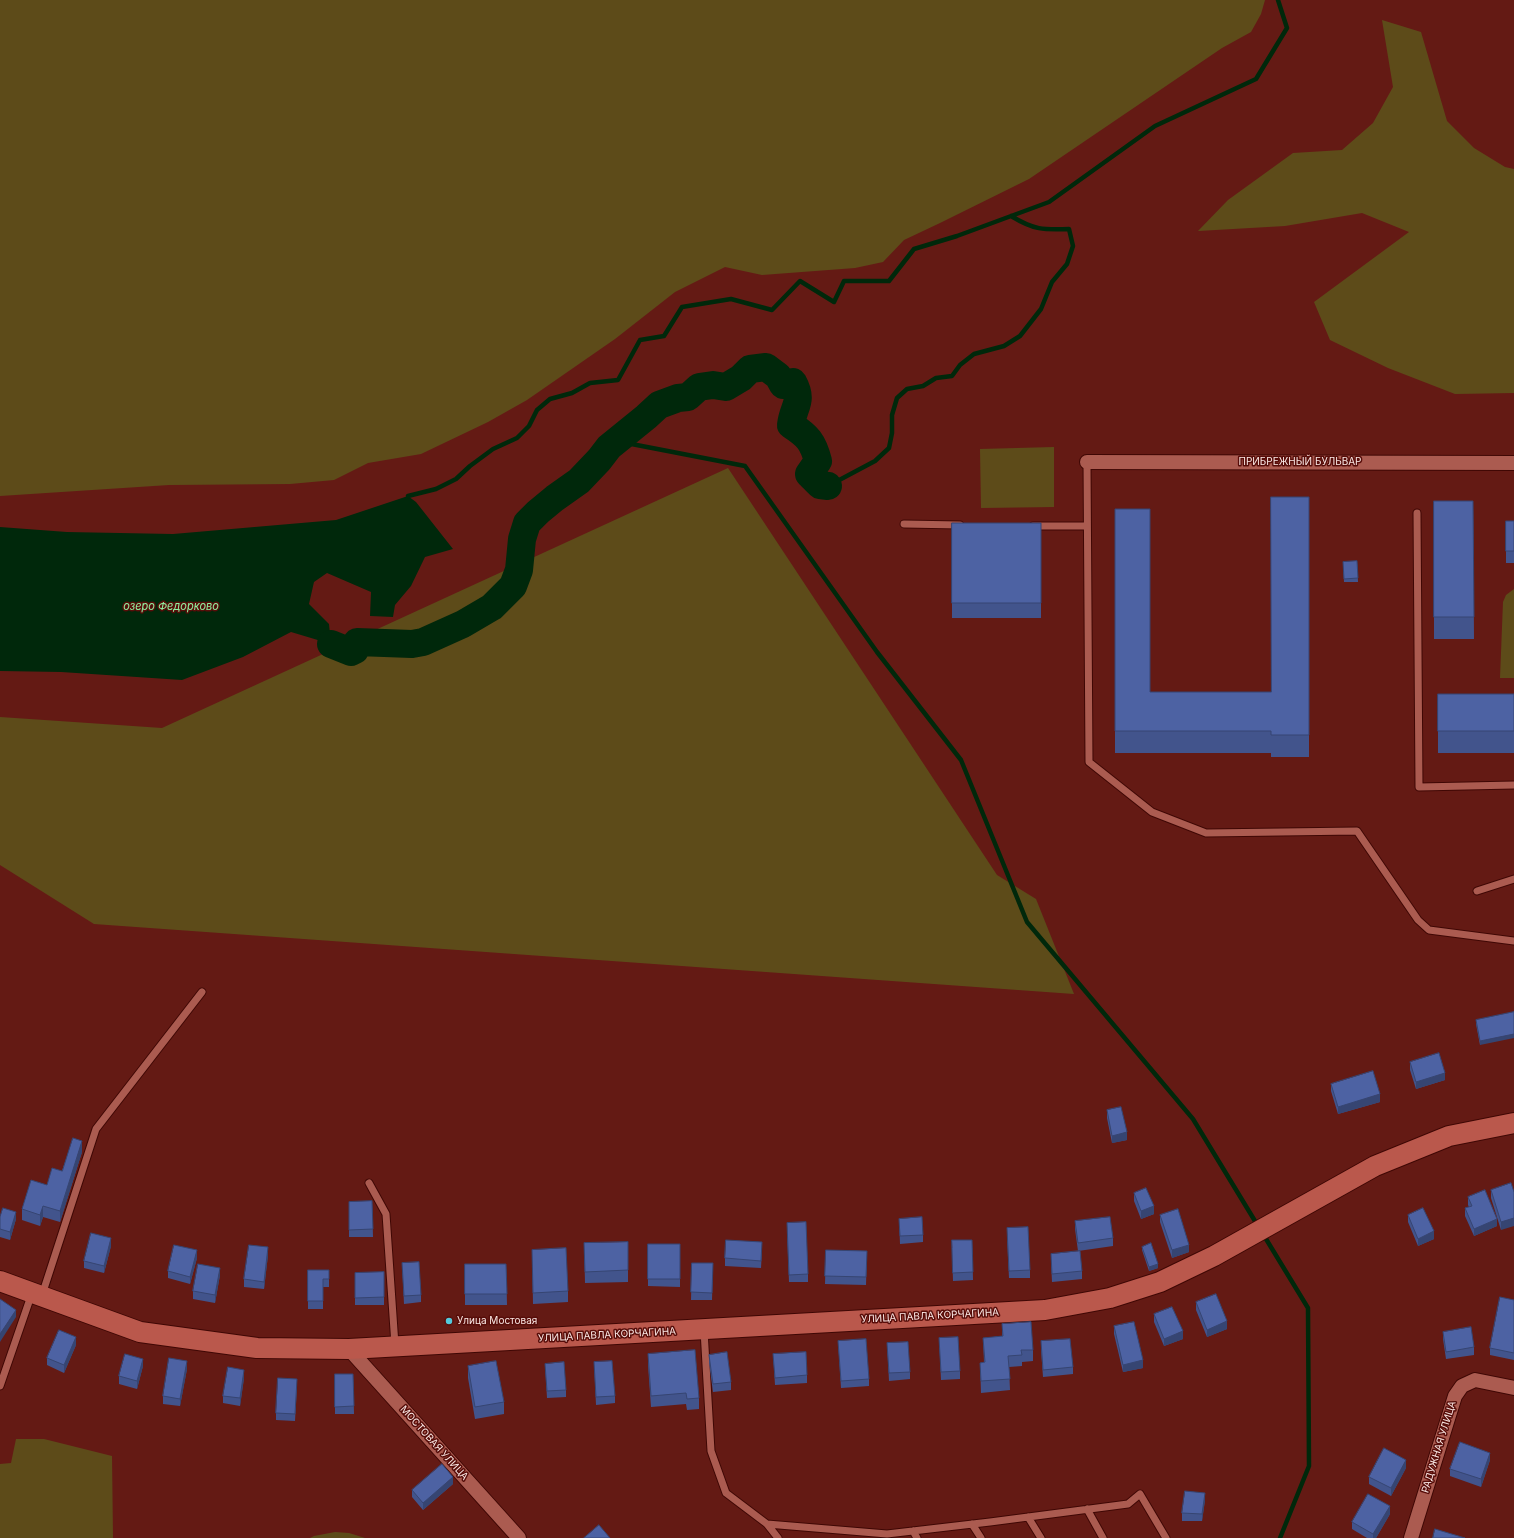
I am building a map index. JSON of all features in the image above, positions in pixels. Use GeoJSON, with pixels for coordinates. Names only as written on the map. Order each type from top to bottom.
{"type":"FeatureCollection","features":[{"type":"Feature","properties":{"kind":"main road","name":"УЛИЦА ПАВЛА КОРЧАГИНА"},"geometry":{"type":"LineString","coordinates":[[0,1281],[140,1332],[257,1348],[349,1349],[395,1345],[704,1330],[1045,1310],[1110,1298],[1160,1282],[1214,1256],[1374,1166],[1449,1136],[1514,1123]]}},
{"type":"Feature","properties":{"kind":"street","name":"ПРИБРЕЖНЫЙ БУЛЬВАР"},"geometry":{"type":"LineString","coordinates":[[1087,462],[1514,462]]}},
{"type":"Feature","properties":{"kind":"street","name":"МОСТОВАЯ УЛИЦА"},"geometry":{"type":"LineString","coordinates":[[349,1349],[519,1538]]}},
{"type":"Feature","properties":{"kind":"street","name":"РАДУЖНАЯ УЛИЦА"},"geometry":{"type":"LineString","coordinates":[[1411,1538],[1455,1396],[1462,1386],[1476,1380],[1514,1388]]}},
{"type":"Feature","properties":{"kind":"lane"},"geometry":{"type":"LineString","coordinates":[[1087,462],[1089,762],[1152,812],[1206,833],[1357,831],[1418,920],[1429,930],[1514,941]]}},
{"type":"Feature","properties":{"kind":"lane"},"geometry":{"type":"LineString","coordinates":[[1417,513],[1419,787],[1514,785]]}},
{"type":"Feature","properties":{"kind":"lane"},"geometry":{"type":"LineString","coordinates":[[904,524],[968,525]]}},
{"type":"Feature","properties":{"kind":"lane"},"geometry":{"type":"LineString","coordinates":[[1023,526],[1087,526]]}},
{"type":"Feature","properties":{"kind":"lane"},"geometry":{"type":"LineString","coordinates":[[1477,891],[1514,879]]}},
{"type":"Feature","properties":{"kind":"lane"},"geometry":{"type":"LineString","coordinates":[[0,1386],[37,1295],[96,1129],[202,992]]}},
{"type":"Feature","properties":{"kind":"lane"},"geometry":{"type":"LineString","coordinates":[[369,1183],[386,1214],[395,1345]]}},
{"type":"Feature","properties":{"kind":"lane"},"geometry":{"type":"LineString","coordinates":[[704,1330],[711,1451],[726,1493],[767,1524],[778,1538]]}},
{"type":"Feature","properties":{"kind":"lane"},"geometry":{"type":"LineString","coordinates":[[767,1524],[887,1534],[1128,1504],[1140,1494],[1166,1538]]}},
{"type":"Feature","properties":{"kind":"lane"},"geometry":{"type":"LineString","coordinates":[[1087,1509],[1103,1538]]}},
{"type":"Feature","properties":{"kind":"lane"},"geometry":{"type":"LineString","coordinates":[[1028,1517],[1041,1538]]}},
{"type":"Feature","properties":{"kind":"lane"},"geometry":{"type":"LineString","coordinates":[[972,1524],[981,1538]]}},
{"type":"Feature","properties":{"kind":"lane"},"geometry":{"type":"LineString","coordinates":[[848,1531],[853,1538]]}},
{"type":"Feature","properties":{"kind":"lane"},"geometry":{"type":"LineString","coordinates":[[913,1531],[917,1538]]}},
{"type":"Feature","properties":{"kind":"shaded area"},"geometry":{"type":"Polygon","coordinates":[[[0,0],[1265,0],[1261,14],[1251,32],[1222,48],[1029,179],[904,240],[883,262],[855,268],[762,275],[725,267],[675,292],[615,339],[527,400],[488,422],[421,454],[368,463],[334,480],[290,484],[169,485],[0,496],[0,0]]]}},
{"type":"Feature","properties":{"kind":"shaded area"},"geometry":{"type":"Polygon","coordinates":[[[1382,20],[1421,32],[1447,121],[1474,148],[1505,167],[1514,169],[1514,393],[1455,394],[1388,368],[1330,340],[1314,302],[1409,232],[1362,213],[1285,226],[1198,231],[1228,200],[1293,153],[1342,150],[1373,123],[1393,87],[1382,20]]]}},
{"type":"Feature","properties":{"kind":"shaded area"},"geometry":{"type":"Polygon","coordinates":[[[1054,447],[1054,507],[981,508],[980,449],[1054,447]]]}},
{"type":"Feature","properties":{"kind":"shaded area"},"geometry":{"type":"Polygon","coordinates":[[[728,468],[997,875],[1036,899],[1074,994],[94,924],[0,865],[0,717],[162,728],[728,468]]]}},
{"type":"Feature","properties":{"kind":"shaded area"},"geometry":{"type":"Polygon","coordinates":[[[1514,589],[1514,678],[1500,678],[1503,602],[1506,595],[1514,589]]]}},
{"type":"Feature","properties":{"kind":"shaded area"},"geometry":{"type":"Polygon","coordinates":[[[16,1439],[44,1439],[112,1456],[113,1538],[0,1538],[0,1464],[11,1463],[16,1439]]]}},
{"type":"Feature","properties":{"kind":"shaded area"},"geometry":{"type":"Polygon","coordinates":[[[335,1532],[349,1533],[365,1538],[310,1538],[335,1532]]]}},
{"type":"Feature","properties":{"kind":"water","name":"озеро Федорково"},"geometry":{"type":"Polygon","coordinates":[[[408,496],[416,502],[453,549],[425,557],[411,586],[395,605],[393,617],[370,616],[371,592],[327,573],[314,582],[309,604],[329,624],[331,644],[291,632],[243,657],[182,680],[61,672],[0,671],[0,527],[67,532],[173,534],[336,520],[408,496]]]}},
{"type":"Feature","properties":{"kind":"building"},"geometry":{"type":"Polygon","coordinates":[[[1271,497],[1309,497],[1309,735],[1271,735],[1271,731],[1115,731],[1115,509],[1150,509],[1150,692],[1271,692],[1271,497]]]}},
{"type":"Feature","properties":{"kind":"building"},"geometry":{"type":"Polygon","coordinates":[[[1434,501],[1473,501],[1474,617],[1434,617],[1434,501]]]}},
{"type":"Feature","properties":{"kind":"building"},"geometry":{"type":"Polygon","coordinates":[[[1506,521],[1514,521],[1514,551],[1506,551],[1506,521]]]}},
{"type":"Feature","properties":{"kind":"building"},"geometry":{"type":"Polygon","coordinates":[[[952,523],[1041,523],[1041,603],[952,603],[952,523]]]}},
{"type":"Feature","properties":{"kind":"building"},"geometry":{"type":"Polygon","coordinates":[[[1357,561],[1358,578],[1344,579],[1343,562],[1357,561]]]}},
{"type":"Feature","properties":{"kind":"building"},"geometry":{"type":"Polygon","coordinates":[[[1438,694],[1514,694],[1514,731],[1438,731],[1438,694]]]}},
{"type":"Feature","properties":{"kind":"building"},"geometry":{"type":"Polygon","coordinates":[[[1514,1012],[1514,1034],[1480,1041],[1476,1020],[1514,1012]]]}},
{"type":"Feature","properties":{"kind":"building"},"geometry":{"type":"Polygon","coordinates":[[[1439,1053],[1445,1073],[1416,1082],[1410,1062],[1439,1053]]]}},
{"type":"Feature","properties":{"kind":"building"},"geometry":{"type":"Polygon","coordinates":[[[1373,1071],[1380,1094],[1338,1107],[1331,1084],[1373,1071]]]}},
{"type":"Feature","properties":{"kind":"building"},"geometry":{"type":"Polygon","coordinates":[[[1121,1107],[1127,1132],[1112,1136],[1107,1110],[1121,1107]]]}},
{"type":"Feature","properties":{"kind":"building"},"geometry":{"type":"Polygon","coordinates":[[[73,1138],[82,1141],[60,1211],[43,1206],[40,1215],[22,1209],[31,1180],[47,1185],[52,1168],[62,1171],[73,1138]]]}},
{"type":"Feature","properties":{"kind":"building"},"geometry":{"type":"Polygon","coordinates":[[[1511,1183],[1514,1192],[1514,1218],[1501,1222],[1491,1190],[1511,1183]]]}},
{"type":"Feature","properties":{"kind":"building"},"geometry":{"type":"Polygon","coordinates":[[[1146,1188],[1154,1206],[1141,1211],[1134,1193],[1146,1188]]]}},
{"type":"Feature","properties":{"kind":"building"},"geometry":{"type":"Polygon","coordinates":[[[1485,1190],[1497,1219],[1474,1229],[1465,1208],[1472,1206],[1468,1197],[1485,1190]]]}},
{"type":"Feature","properties":{"kind":"building"},"geometry":{"type":"Polygon","coordinates":[[[372,1201],[373,1229],[349,1230],[349,1202],[372,1201]]]}},
{"type":"Feature","properties":{"kind":"building"},"geometry":{"type":"Polygon","coordinates":[[[3,1208],[16,1212],[10,1232],[0,1229],[0,1217],[3,1208]]]}},
{"type":"Feature","properties":{"kind":"building"},"geometry":{"type":"Polygon","coordinates":[[[1423,1208],[1434,1231],[1418,1239],[1408,1215],[1423,1208]]]}},
{"type":"Feature","properties":{"kind":"building"},"geometry":{"type":"Polygon","coordinates":[[[1178,1209],[1189,1245],[1172,1250],[1160,1215],[1178,1209]]]}},
{"type":"Feature","properties":{"kind":"building"},"geometry":{"type":"Polygon","coordinates":[[[922,1217],[923,1235],[900,1236],[899,1219],[922,1217]]]}},
{"type":"Feature","properties":{"kind":"building"},"geometry":{"type":"Polygon","coordinates":[[[1110,1217],[1113,1238],[1078,1243],[1075,1221],[1110,1217]]]}},
{"type":"Feature","properties":{"kind":"building"},"geometry":{"type":"Polygon","coordinates":[[[806,1222],[808,1274],[789,1275],[787,1223],[806,1222]]]}},
{"type":"Feature","properties":{"kind":"building"},"geometry":{"type":"Polygon","coordinates":[[[1028,1227],[1030,1270],[1009,1271],[1007,1228],[1028,1227]]]}},
{"type":"Feature","properties":{"kind":"building"},"geometry":{"type":"Polygon","coordinates":[[[91,1233],[111,1238],[104,1266],[84,1261],[91,1233]]]}},
{"type":"Feature","properties":{"kind":"building"},"geometry":{"type":"Polygon","coordinates":[[[726,1240],[762,1242],[761,1261],[725,1258],[726,1240]]]}},
{"type":"Feature","properties":{"kind":"building"},"geometry":{"type":"Polygon","coordinates":[[[952,1240],[972,1240],[973,1272],[953,1273],[952,1240]]]}},
{"type":"Feature","properties":{"kind":"building"},"geometry":{"type":"Polygon","coordinates":[[[628,1242],[628,1270],[585,1272],[584,1243],[628,1242]]]}},
{"type":"Feature","properties":{"kind":"building"},"geometry":{"type":"Polygon","coordinates":[[[1151,1243],[1158,1264],[1149,1267],[1142,1247],[1151,1243]]]}},
{"type":"Feature","properties":{"kind":"building"},"geometry":{"type":"Polygon","coordinates":[[[648,1244],[680,1244],[680,1279],[648,1279],[648,1244]]]}},
{"type":"Feature","properties":{"kind":"building"},"geometry":{"type":"Polygon","coordinates":[[[174,1245],[197,1250],[190,1277],[168,1271],[174,1245]]]}},
{"type":"Feature","properties":{"kind":"building"},"geometry":{"type":"Polygon","coordinates":[[[249,1245],[268,1247],[264,1282],[244,1279],[249,1245]]]}},
{"type":"Feature","properties":{"kind":"building"},"geometry":{"type":"Polygon","coordinates":[[[566,1248],[568,1291],[533,1293],[532,1250],[566,1248]]]}},
{"type":"Feature","properties":{"kind":"building"},"geometry":{"type":"Polygon","coordinates":[[[826,1250],[867,1251],[866,1277],[825,1276],[826,1250]]]}},
{"type":"Feature","properties":{"kind":"building"},"geometry":{"type":"Polygon","coordinates":[[[1080,1251],[1082,1271],[1052,1274],[1051,1254],[1080,1251]]]}},
{"type":"Feature","properties":{"kind":"building"},"geometry":{"type":"Polygon","coordinates":[[[419,1262],[421,1295],[404,1296],[402,1263],[419,1262]]]}},
{"type":"Feature","properties":{"kind":"building"},"geometry":{"type":"Polygon","coordinates":[[[692,1263],[713,1263],[712,1293],[691,1292],[692,1263]]]}},
{"type":"Feature","properties":{"kind":"building"},"geometry":{"type":"Polygon","coordinates":[[[198,1264],[220,1268],[215,1295],[193,1291],[198,1264]]]}},
{"type":"Feature","properties":{"kind":"building"},"geometry":{"type":"Polygon","coordinates":[[[465,1264],[506,1264],[507,1294],[465,1294],[465,1264]]]}},
{"type":"Feature","properties":{"kind":"building"},"geometry":{"type":"Polygon","coordinates":[[[308,1270],[329,1270],[329,1279],[323,1279],[323,1301],[308,1301],[308,1270]]]}},
{"type":"Feature","properties":{"kind":"building"},"geometry":{"type":"Polygon","coordinates":[[[384,1272],[384,1297],[355,1298],[355,1273],[384,1272]]]}},
{"type":"Feature","properties":{"kind":"building"},"geometry":{"type":"Polygon","coordinates":[[[1216,1294],[1227,1321],[1207,1330],[1196,1302],[1216,1294]]]}},
{"type":"Feature","properties":{"kind":"building"},"geometry":{"type":"Polygon","coordinates":[[[1500,1297],[1514,1300],[1514,1353],[1490,1348],[1500,1297]]]}},
{"type":"Feature","properties":{"kind":"building"},"geometry":{"type":"Polygon","coordinates":[[[0,1299],[16,1310],[0,1334],[0,1299]]]}},
{"type":"Feature","properties":{"kind":"building"},"geometry":{"type":"Polygon","coordinates":[[[1172,1307],[1183,1331],[1164,1339],[1154,1314],[1172,1307]]]}},
{"type":"Feature","properties":{"kind":"building"},"geometry":{"type":"Polygon","coordinates":[[[1031,1322],[1033,1350],[1021,1350],[1022,1355],[1008,1356],[1010,1379],[981,1381],[980,1363],[985,1362],[983,1338],[1003,1336],[1002,1324],[1031,1322]]]}},
{"type":"Feature","properties":{"kind":"building"},"geometry":{"type":"Polygon","coordinates":[[[1134,1322],[1143,1360],[1123,1365],[1114,1326],[1134,1322]]]}},
{"type":"Feature","properties":{"kind":"building"},"geometry":{"type":"Polygon","coordinates":[[[1471,1327],[1474,1347],[1446,1352],[1443,1332],[1471,1327]]]}},
{"type":"Feature","properties":{"kind":"building"},"geometry":{"type":"Polygon","coordinates":[[[59,1330],[76,1337],[64,1365],[47,1358],[59,1330]]]}},
{"type":"Feature","properties":{"kind":"building"},"geometry":{"type":"Polygon","coordinates":[[[958,1337],[960,1371],[941,1372],[939,1338],[958,1337]]]}},
{"type":"Feature","properties":{"kind":"building"},"geometry":{"type":"Polygon","coordinates":[[[866,1339],[869,1379],[841,1381],[838,1341],[866,1339]]]}},
{"type":"Feature","properties":{"kind":"building"},"geometry":{"type":"Polygon","coordinates":[[[1070,1339],[1073,1367],[1043,1370],[1041,1341],[1070,1339]]]}},
{"type":"Feature","properties":{"kind":"building"},"geometry":{"type":"Polygon","coordinates":[[[908,1342],[910,1372],[889,1373],[887,1343],[908,1342]]]}},
{"type":"Feature","properties":{"kind":"building"},"geometry":{"type":"Polygon","coordinates":[[[695,1350],[699,1398],[687,1399],[686,1393],[651,1396],[648,1354],[695,1350]]]}},
{"type":"Feature","properties":{"kind":"building"},"geometry":{"type":"Polygon","coordinates":[[[727,1352],[731,1382],[713,1384],[709,1355],[727,1352]]]}},
{"type":"Feature","properties":{"kind":"building"},"geometry":{"type":"Polygon","coordinates":[[[806,1352],[807,1375],[775,1378],[773,1354],[806,1352]]]}},
{"type":"Feature","properties":{"kind":"building"},"geometry":{"type":"Polygon","coordinates":[[[125,1354],[143,1359],[137,1381],[119,1376],[125,1354]]]}},
{"type":"Feature","properties":{"kind":"building"},"geometry":{"type":"Polygon","coordinates":[[[169,1358],[187,1361],[180,1399],[163,1396],[169,1358]]]}},
{"type":"Feature","properties":{"kind":"building"},"geometry":{"type":"Polygon","coordinates":[[[496,1361],[504,1402],[475,1407],[468,1366],[496,1361]]]}},
{"type":"Feature","properties":{"kind":"building"},"geometry":{"type":"Polygon","coordinates":[[[612,1361],[615,1396],[596,1397],[594,1362],[612,1361]]]}},
{"type":"Feature","properties":{"kind":"building"},"geometry":{"type":"Polygon","coordinates":[[[564,1362],[566,1390],[547,1391],[545,1364],[564,1362]]]}},
{"type":"Feature","properties":{"kind":"building"},"geometry":{"type":"Polygon","coordinates":[[[228,1367],[244,1370],[240,1398],[223,1396],[228,1367]]]}},
{"type":"Feature","properties":{"kind":"building"},"geometry":{"type":"Polygon","coordinates":[[[335,1374],[353,1374],[354,1406],[335,1407],[335,1374]]]}},
{"type":"Feature","properties":{"kind":"building"},"geometry":{"type":"Polygon","coordinates":[[[278,1378],[297,1379],[295,1414],[276,1413],[278,1378]]]}},
{"type":"Feature","properties":{"kind":"building"},"geometry":{"type":"Polygon","coordinates":[[[1460,1442],[1490,1453],[1481,1479],[1450,1469],[1460,1442]]]}},
{"type":"Feature","properties":{"kind":"building"},"geometry":{"type":"Polygon","coordinates":[[[1384,1448],[1406,1460],[1391,1488],[1369,1477],[1384,1448]]]}},
{"type":"Feature","properties":{"kind":"building"},"geometry":{"type":"Polygon","coordinates":[[[442,1464],[453,1477],[423,1503],[412,1490],[442,1464]]]}},
{"type":"Feature","properties":{"kind":"building"},"geometry":{"type":"Polygon","coordinates":[[[1185,1491],[1205,1493],[1202,1514],[1182,1513],[1185,1491]]]}},
{"type":"Feature","properties":{"kind":"building"},"geometry":{"type":"Polygon","coordinates":[[[1368,1494],[1390,1506],[1373,1534],[1352,1522],[1368,1494]]]}},
{"type":"Feature","properties":{"kind":"building"},"geometry":{"type":"Polygon","coordinates":[[[599,1525],[610,1538],[584,1538],[599,1525]]]}},
{"type":"Feature","properties":{"kind":"building"},"geometry":{"type":"Polygon","coordinates":[[[1435,1529],[1465,1538],[1433,1538],[1435,1529]]]}},
{"type":"Feature","properties":{"kind":"waterway"},"geometry":{"type":"LineString","coordinates":[[408,496],[436,489],[456,479],[470,466],[493,449],[517,438],[529,426],[537,410],[550,399],[572,393],[590,383],[618,380],[640,340],[664,336],[682,307],[731,299],[772,310],[800,281],[834,302],[844,281],[889,281],[914,249],[957,236],[1049,202],[1155,126],[1256,79],[1287,28],[1278,0]]}},
{"type":"Feature","properties":{"kind":"waterway"},"geometry":{"type":"LineString","coordinates":[[828,486],[875,461],[889,448],[892,433],[892,415],[897,398],[907,389],[923,386],[936,378],[952,376],[960,365],[974,354],[1004,346],[1020,336],[1041,309],[1052,282],[1067,264],[1073,246],[1069,229],[1033,227],[1011,216]]}},
{"type":"Feature","properties":{"kind":"waterway"},"geometry":{"type":"LineString","coordinates":[[331,644],[351,652],[355,650],[357,642],[412,644],[423,642],[463,624],[492,607],[513,586],[519,570],[522,539],[527,523],[538,512],[579,481],[609,447],[659,405],[678,398],[688,397],[699,387],[713,385],[726,387],[741,378],[750,369],[766,367],[778,376],[783,385],[793,382],[798,394],[798,399],[791,425],[806,436],[812,444],[816,454],[818,461],[809,474],[820,485],[828,486]]}},
{"type":"Feature","properties":{"kind":"waterway"},"geometry":{"type":"LineString","coordinates":[[616,441],[745,466],[877,652],[961,760],[1027,922],[1193,1119],[1258,1226]]}},
{"type":"Feature","properties":{"kind":"waterway"},"geometry":{"type":"LineString","coordinates":[[1263,1234],[1308,1308],[1309,1466],[1280,1538]]}},
{"type":"Feature","properties":{"kind":"place","name":"Улица Мостовая"},"geometry":{"type":"Point","coordinates":[449,1321]}}]}
